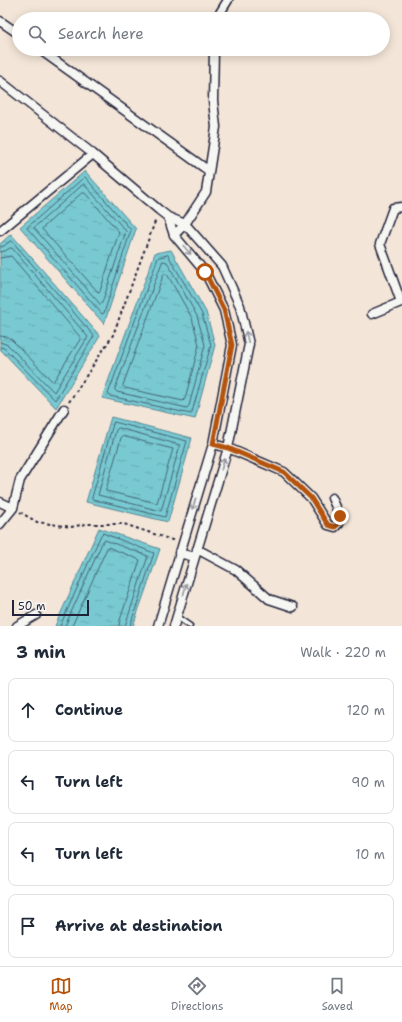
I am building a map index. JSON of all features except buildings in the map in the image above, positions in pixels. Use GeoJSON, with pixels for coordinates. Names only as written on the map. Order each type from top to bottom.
{"type":"FeatureCollection","features":[{"type":"Feature","properties":{"kind":"street"},"geometry":{"type":"LineString","coordinates":[[221,12],[228,0]]}},
{"type":"Feature","properties":{"kind":"street"},"geometry":{"type":"LineString","coordinates":[[0,20],[12,29]]}},
{"type":"Feature","properties":{"kind":"street"},"geometry":{"type":"LineString","coordinates":[[49,56],[209,172]]}},
{"type":"Feature","properties":{"kind":"street"},"geometry":{"type":"LineString","coordinates":[[174,235],[185,224],[206,192],[216,127],[213,101],[214,56]]}},
{"type":"Feature","properties":{"kind":"street"},"geometry":{"type":"LineString","coordinates":[[0,81],[93,154],[168,217],[185,224],[222,266],[240,306],[248,344],[228,448],[174,626]]}},
{"type":"Feature","properties":{"kind":"street"},"geometry":{"type":"LineString","coordinates":[[0,231],[93,154]]}},
{"type":"Feature","properties":{"kind":"street"},"geometry":{"type":"LineString","coordinates":[[372,314],[402,302],[380,244],[393,208],[402,207]]}},
{"type":"Feature","properties":{"kind":"street"},"geometry":{"type":"LineString","coordinates":[[159,626],[179,552],[213,444],[232,345],[224,310],[205,272],[174,235],[168,217]]}},
{"type":"Feature","properties":{"kind":"street"},"geometry":{"type":"LineString","coordinates":[[0,524],[12,508],[20,480],[64,409]]}},
{"type":"Feature","properties":{"kind":"street"},"geometry":{"type":"LineString","coordinates":[[213,444],[228,448],[284,472],[311,498],[328,525],[335,527],[339,523],[340,516],[332,498]]}},
{"type":"Feature","properties":{"kind":"street"},"geometry":{"type":"LineString","coordinates":[[0,502],[12,508]]}},
{"type":"Feature","properties":{"kind":"street"},"geometry":{"type":"LineString","coordinates":[[179,552],[196,553],[236,570],[269,599],[293,607]]}},
{"type":"Feature","properties":{"kind":"street"},"geometry":{"type":"LineString","coordinates":[[17,626],[36,615]]}},
{"type":"Feature","properties":{"kind":"lane"},"geometry":{"type":"LineString","coordinates":[[177,617],[190,626]]}},
{"type":"Feature","properties":{"kind":"path"},"geometry":{"type":"LineString","coordinates":[[64,409],[113,335],[159,210]]}},
{"type":"Feature","properties":{"kind":"path"},"geometry":{"type":"LineString","coordinates":[[12,508],[36,522],[71,527],[86,524],[124,524],[182,544]]}},
{"type":"Feature","properties":{"kind":"water"},"geometry":{"type":"Polygon","coordinates":[[[85,171],[136,229],[104,324],[20,227],[85,171]]]}},
{"type":"Feature","properties":{"kind":"water"},"geometry":{"type":"Polygon","coordinates":[[[11,234],[100,336],[56,408],[0,349],[0,244],[11,234]]]}},
{"type":"Feature","properties":{"kind":"water"},"geometry":{"type":"Polygon","coordinates":[[[171,250],[206,312],[215,345],[195,419],[102,398],[155,253],[171,250]]]}},
{"type":"Feature","properties":{"kind":"water"},"geometry":{"type":"Polygon","coordinates":[[[111,417],[192,438],[168,522],[86,502],[111,417]]]}},
{"type":"Feature","properties":{"kind":"water"},"geometry":{"type":"Polygon","coordinates":[[[99,528],[160,549],[133,626],[55,626],[99,528]]]}},
{"type":"Feature","properties":{"kind":"route"},"geometry":{"type":"LineString","coordinates":[[205,272],[224,310],[232,345],[213,444],[228,448],[252,460],[284,472],[311,498],[328,525],[335,527],[339,523],[340,516]]}}]}
